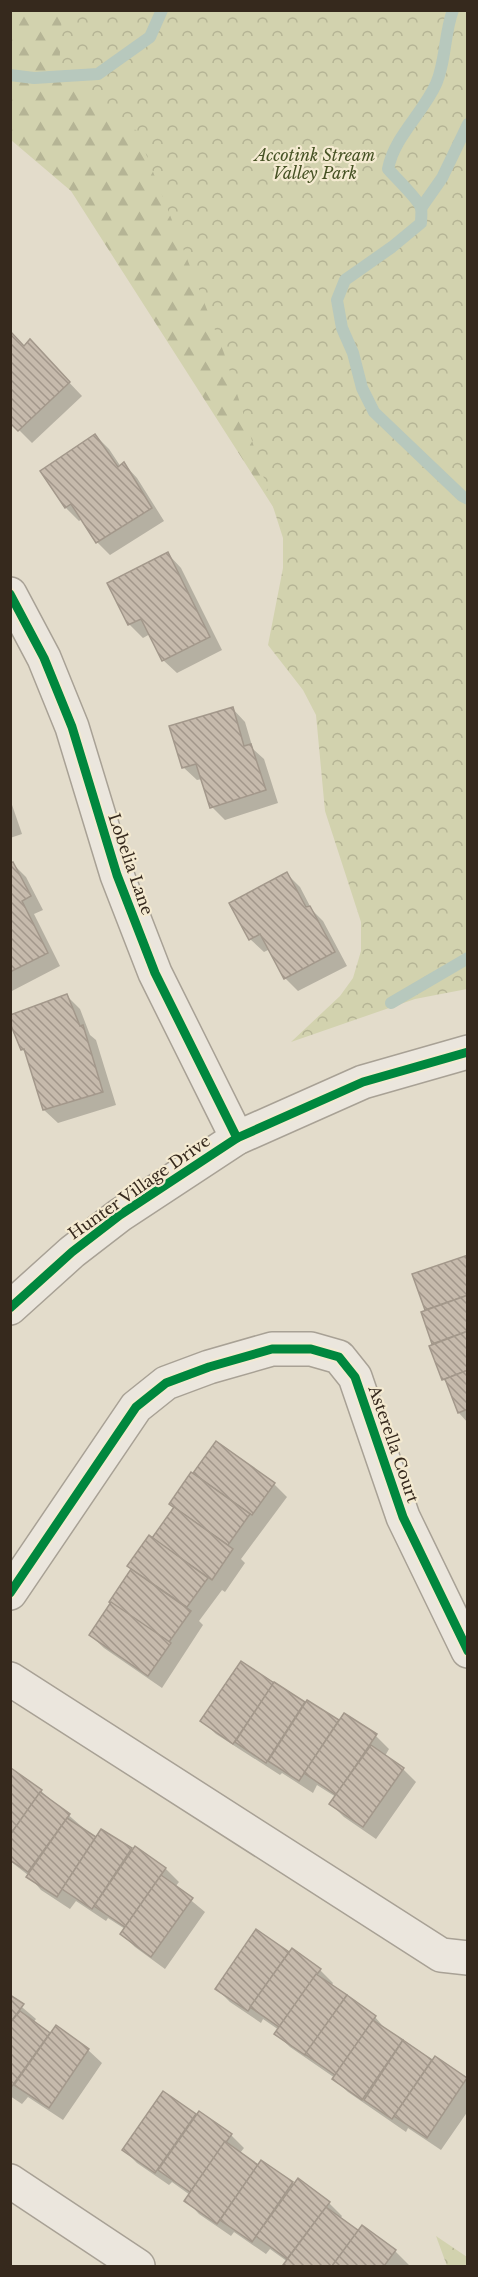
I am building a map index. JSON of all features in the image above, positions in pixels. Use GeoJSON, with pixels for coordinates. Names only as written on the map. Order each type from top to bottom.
{"type":"FeatureCollection","features":[{"type":"Feature","properties":{"kind":"street","name":"Lobelia Lane"},"geometry":{"type":"LineString","coordinates":[[10,594],[44,658],[72,727],[117,875],[154,973],[237,1138]]}},
{"type":"Feature","properties":{"kind":"street","name":"Hunter Village Drive"},"geometry":{"type":"LineString","coordinates":[[10,1308],[72,1252],[120,1215],[237,1138],[363,1082],[468,1052]]}},
{"type":"Feature","properties":{"kind":"street","name":"Asterella Court"},"geometry":{"type":"LineString","coordinates":[[10,1593],[136,1407],[166,1383],[209,1367],[272,1349],[311,1349],[339,1357],[355,1377],[403,1517],[468,1651]]}},
{"type":"Feature","properties":{"kind":"street"},"geometry":{"type":"LineString","coordinates":[[10,1679],[441,1955],[468,1958]]}},
{"type":"Feature","properties":{"kind":"street"},"geometry":{"type":"LineString","coordinates":[[10,2181],[138,2266]]}},
{"type":"Feature","properties":{"kind":"green space"},"geometry":{"type":"Polygon","coordinates":[[[10,11],[65,11],[141,127],[192,253],[284,524],[71,191],[11,140],[10,11]]]}},
{"type":"Feature","properties":{"kind":"green space","name":"Accotink Stream Valley Park"},"geometry":{"type":"Polygon","coordinates":[[[62,11],[467,11],[467,989],[415,999],[291,1042],[340,996],[353,978],[361,951],[361,922],[325,811],[316,715],[303,690],[268,645],[283,568],[283,538],[224,353],[137,131],[59,73],[62,11]]]}},
{"type":"Feature","properties":{"kind":"green space"},"geometry":{"type":"Polygon","coordinates":[[[436,2236],[467,2257],[467,2266],[447,2266],[436,2236]]]}},
{"type":"Feature","properties":{"kind":"building"},"geometry":{"type":"Polygon","coordinates":[[[10,331],[24,346],[30,339],[70,382],[18,431],[10,423],[10,331]]]}},
{"type":"Feature","properties":{"kind":"building"},"geometry":{"type":"Polygon","coordinates":[[[95,434],[118,467],[124,462],[152,508],[96,543],[71,504],[65,508],[40,471],[95,434]]]}},
{"type":"Feature","properties":{"kind":"building"},"geometry":{"type":"Polygon","coordinates":[[[168,552],[210,637],[162,661],[141,619],[128,625],[107,583],[168,552]]]}},
{"type":"Feature","properties":{"kind":"building"},"geometry":{"type":"Polygon","coordinates":[[[233,707],[244,746],[251,744],[266,790],[210,808],[196,764],[182,768],[169,726],[233,707]]]}},
{"type":"Feature","properties":{"kind":"building"},"geometry":{"type":"Polygon","coordinates":[[[13,862],[31,896],[22,901],[48,953],[10,972],[10,863],[13,862]]]}},
{"type":"Feature","properties":{"kind":"building"},"geometry":{"type":"Polygon","coordinates":[[[287,872],[306,907],[310,906],[335,952],[284,979],[260,934],[249,940],[229,903],[287,872]]]}},
{"type":"Feature","properties":{"kind":"building"},"geometry":{"type":"Polygon","coordinates":[[[67,994],[80,1026],[83,1025],[103,1092],[43,1110],[24,1049],[21,1050],[10,1023],[10,1015],[67,994]]]}},
{"type":"Feature","properties":{"kind":"building"},"geometry":{"type":"Polygon","coordinates":[[[468,1255],[468,1295],[425,1310],[412,1274],[468,1255]]]}},
{"type":"Feature","properties":{"kind":"building"},"geometry":{"type":"Polygon","coordinates":[[[468,1295],[468,1331],[432,1344],[421,1312],[468,1295]]]}},
{"type":"Feature","properties":{"kind":"building"},"geometry":{"type":"Polygon","coordinates":[[[468,1331],[468,1370],[442,1380],[429,1346],[468,1331]]]}},
{"type":"Feature","properties":{"kind":"building"},"geometry":{"type":"Polygon","coordinates":[[[468,1370],[468,1409],[458,1413],[445,1379],[468,1370]]]}},
{"type":"Feature","properties":{"kind":"building"},"geometry":{"type":"Polygon","coordinates":[[[216,1441],[275,1483],[252,1515],[193,1473],[216,1441]]]}},
{"type":"Feature","properties":{"kind":"building"},"geometry":{"type":"Polygon","coordinates":[[[191,1472],[250,1514],[228,1545],[169,1504],[191,1472]]]}},
{"type":"Feature","properties":{"kind":"building"},"geometry":{"type":"Polygon","coordinates":[[[174,1507],[233,1549],[212,1580],[152,1538],[174,1507]]]}},
{"type":"Feature","properties":{"kind":"building"},"geometry":{"type":"Polygon","coordinates":[[[149,1535],[208,1578],[187,1607],[127,1566],[149,1535]]]}},
{"type":"Feature","properties":{"kind":"building"},"geometry":{"type":"Polygon","coordinates":[[[131,1569],[191,1611],[169,1642],[109,1602],[131,1569]]]}},
{"type":"Feature","properties":{"kind":"building"},"geometry":{"type":"Polygon","coordinates":[[[111,1602],[171,1643],[148,1676],[89,1635],[111,1602]]]}},
{"type":"Feature","properties":{"kind":"building"},"geometry":{"type":"Polygon","coordinates":[[[241,1661],[274,1683],[233,1744],[200,1721],[241,1661]]]}},
{"type":"Feature","properties":{"kind":"building"},"geometry":{"type":"Polygon","coordinates":[[[274,1682],[305,1702],[266,1763],[235,1742],[274,1682]]]}},
{"type":"Feature","properties":{"kind":"building"},"geometry":{"type":"Polygon","coordinates":[[[307,1700],[339,1720],[299,1781],[268,1761],[307,1700]]]}},
{"type":"Feature","properties":{"kind":"building"},"geometry":{"type":"Polygon","coordinates":[[[344,1713],[377,1734],[336,1795],[304,1773],[344,1713]]]}},
{"type":"Feature","properties":{"kind":"building"},"geometry":{"type":"Polygon","coordinates":[[[371,1745],[404,1768],[363,1827],[329,1804],[371,1745]]]}},
{"type":"Feature","properties":{"kind":"building"},"geometry":{"type":"Polygon","coordinates":[[[10,1769],[42,1790],[10,1835],[10,1769]]]}},
{"type":"Feature","properties":{"kind":"building"},"geometry":{"type":"Polygon","coordinates":[[[40,1792],[70,1814],[28,1872],[10,1860],[10,1835],[40,1792]]]}},
{"type":"Feature","properties":{"kind":"building"},"geometry":{"type":"Polygon","coordinates":[[[67,1818],[96,1837],[57,1897],[26,1877],[67,1818]]]}},
{"type":"Feature","properties":{"kind":"building"},"geometry":{"type":"Polygon","coordinates":[[[101,1829],[132,1848],[92,1909],[62,1889],[101,1829]]]}},
{"type":"Feature","properties":{"kind":"building"},"geometry":{"type":"Polygon","coordinates":[[[135,1846],[166,1868],[125,1927],[94,1906],[135,1846]]]}},
{"type":"Feature","properties":{"kind":"building"},"geometry":{"type":"Polygon","coordinates":[[[161,1875],[193,1898],[151,1957],[120,1934],[161,1875]]]}},
{"type":"Feature","properties":{"kind":"building"},"geometry":{"type":"Polygon","coordinates":[[[256,1929],[289,1952],[248,2011],[215,1989],[256,1929]]]}},
{"type":"Feature","properties":{"kind":"building"},"geometry":{"type":"Polygon","coordinates":[[[292,1948],[321,1969],[279,2027],[250,2007],[292,1948]]]}},
{"type":"Feature","properties":{"kind":"building"},"geometry":{"type":"Polygon","coordinates":[[[316,1974],[347,1995],[305,2055],[274,2034],[316,1974]]]}},
{"type":"Feature","properties":{"kind":"building"},"geometry":{"type":"Polygon","coordinates":[[[10,1995],[24,2004],[10,2023],[10,1995]]]}},
{"type":"Feature","properties":{"kind":"building"},"geometry":{"type":"Polygon","coordinates":[[[347,1995],[376,2016],[335,2075],[305,2054],[347,1995]]]}},
{"type":"Feature","properties":{"kind":"building"},"geometry":{"type":"Polygon","coordinates":[[[20,2011],[50,2033],[10,2089],[10,2023],[20,2011]]]}},
{"type":"Feature","properties":{"kind":"building"},"geometry":{"type":"Polygon","coordinates":[[[373,2020],[403,2040],[362,2100],[332,2079],[373,2020]]]}},
{"type":"Feature","properties":{"kind":"building"},"geometry":{"type":"Polygon","coordinates":[[[56,2025],[89,2049],[49,2108],[14,2085],[56,2025]]]}},
{"type":"Feature","properties":{"kind":"building"},"geometry":{"type":"Polygon","coordinates":[[[403,2040],[432,2060],[392,2119],[364,2100],[403,2040]]]}},
{"type":"Feature","properties":{"kind":"building"},"geometry":{"type":"Polygon","coordinates":[[[435,2056],[467,2078],[427,2138],[394,2116],[435,2056]]]}},
{"type":"Feature","properties":{"kind":"building"},"geometry":{"type":"Polygon","coordinates":[[[163,2091],[196,2114],[155,2173],[122,2150],[163,2091]]]}},
{"type":"Feature","properties":{"kind":"building"},"geometry":{"type":"Polygon","coordinates":[[[199,2111],[232,2134],[190,2192],[158,2170],[199,2111]]]}},
{"type":"Feature","properties":{"kind":"building"},"geometry":{"type":"Polygon","coordinates":[[[225,2141],[258,2165],[217,2224],[184,2201],[225,2141]]]}},
{"type":"Feature","properties":{"kind":"building"},"geometry":{"type":"Polygon","coordinates":[[[261,2160],[293,2182],[252,2242],[220,2220],[261,2160]]]}},
{"type":"Feature","properties":{"kind":"building"},"geometry":{"type":"Polygon","coordinates":[[[298,2178],[330,2202],[287,2259],[256,2236],[298,2178]]]}},
{"type":"Feature","properties":{"kind":"building"},"geometry":{"type":"Polygon","coordinates":[[[326,2207],[359,2231],[332,2266],[283,2265],[326,2207]]]}},
{"type":"Feature","properties":{"kind":"building"},"geometry":{"type":"Polygon","coordinates":[[[362,2225],[396,2250],[384,2266],[332,2266],[362,2225]]]}},
{"type":"Feature","properties":{"kind":"waterway"},"geometry":{"type":"LineString","coordinates":[[10,75],[34,78],[98,74],[150,37],[162,10]]}},
{"type":"Feature","properties":{"kind":"waterway"},"geometry":{"type":"LineString","coordinates":[[453,10],[442,67],[436,84],[396,146],[388,169],[419,204],[421,223],[392,247],[345,280],[337,300],[342,328],[353,353],[362,388],[374,412],[462,496],[468,499]]}},
{"type":"Feature","properties":{"kind":"waterway"},"geometry":{"type":"LineString","coordinates":[[421,208],[442,178],[468,124]]}},
{"type":"Feature","properties":{"kind":"waterway"},"geometry":{"type":"LineString","coordinates":[[391,1003],[468,958]]}},
{"type":"Feature","properties":{"kind":"cycle path"},"geometry":{"type":"LineString","coordinates":[[10,594],[44,658],[72,727],[117,875],[155,973],[237,1138]]}},
{"type":"Feature","properties":{"kind":"cycle path"},"geometry":{"type":"LineString","coordinates":[[10,1308],[72,1252],[120,1215],[237,1138],[363,1082],[468,1052]]}},
{"type":"Feature","properties":{"kind":"cycle path"},"geometry":{"type":"LineString","coordinates":[[10,1593],[136,1407],[166,1383],[209,1367],[272,1349],[311,1349],[339,1357],[355,1377],[403,1517],[468,1651]]}}]}
